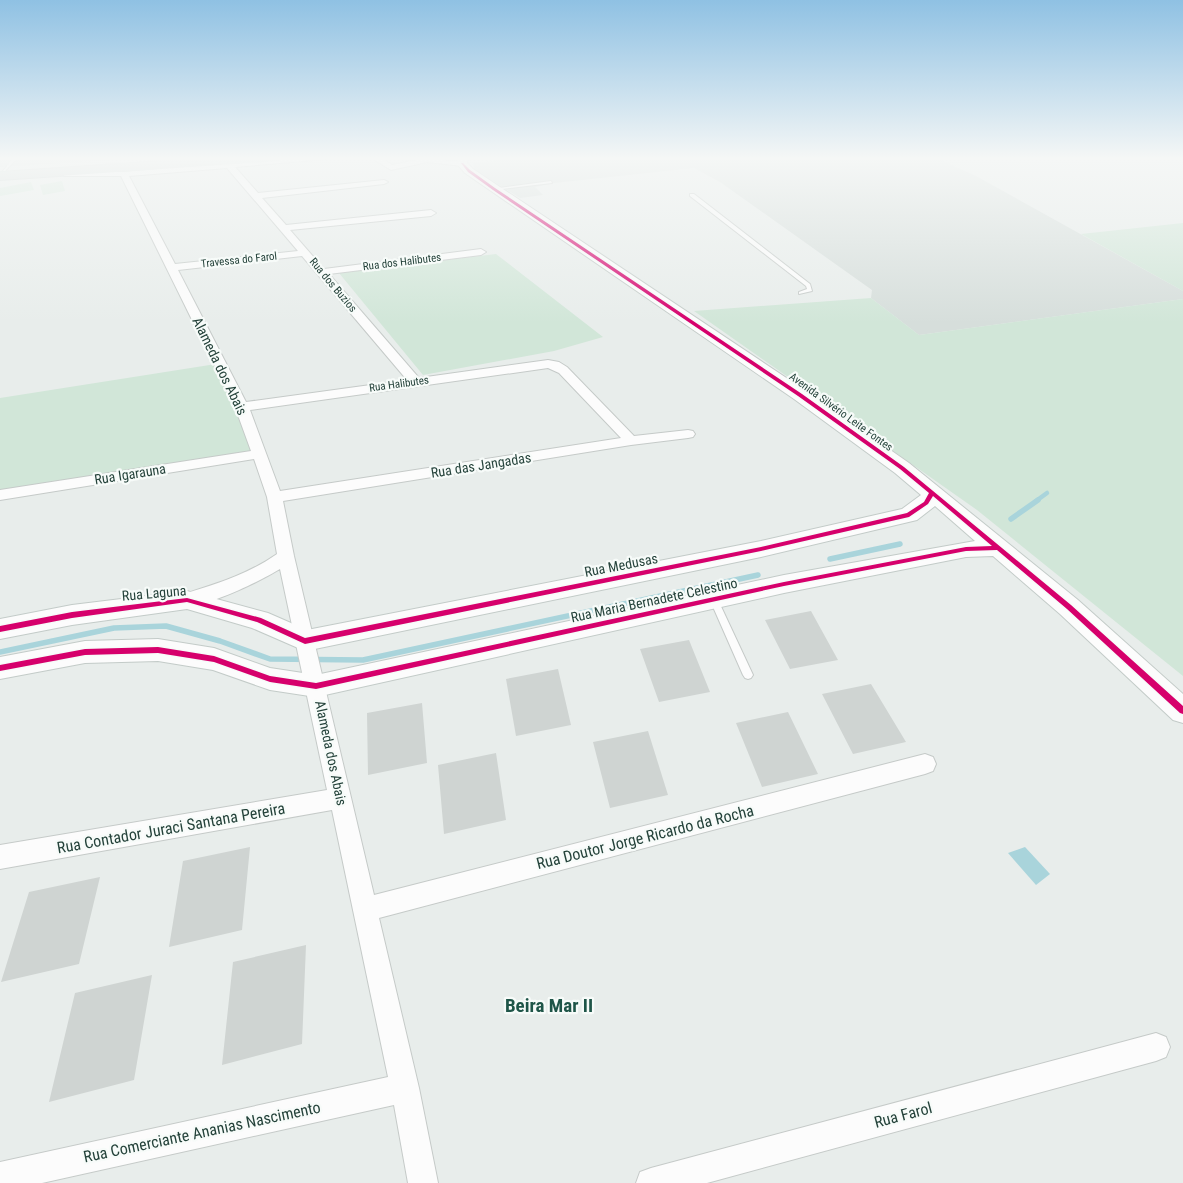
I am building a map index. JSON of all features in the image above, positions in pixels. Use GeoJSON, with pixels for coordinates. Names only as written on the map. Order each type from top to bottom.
{"type":"FeatureCollection","features":[{"type":"Feature","properties":{"kind":"street","name":"Alameda dos Abais"},"geometry":{"type":"LineString","coordinates":[[143,212],[242,407],[275,497],[286,556],[405,1088],[422,1183]]}},
{"type":"Feature","properties":{"kind":"street","name":"Rua dos Buzios"},"geometry":{"type":"LineString","coordinates":[[272,212],[415,381]]}},
{"type":"Feature","properties":{"kind":"street","name":"Avenida Silvério Leite Fontes"},"geometry":{"type":"LineString","coordinates":[[528,212],[800,395],[902,468],[1069,607],[1183,711]]}},
{"type":"Feature","properties":{"kind":"street"},"geometry":{"type":"LineString","coordinates":[[285,228],[431,213]]}},
{"type":"Feature","properties":{"kind":"street","name":"Rua dos Halibutes"},"geometry":{"type":"LineString","coordinates":[[322,272],[481,252]]}},
{"type":"Feature","properties":{"kind":"street","name":"Travessa do Farol"},"geometry":{"type":"LineString","coordinates":[[171,268],[306,253]]}},
{"type":"Feature","properties":{"kind":"street","name":"Rua Halibutes"},"geometry":{"type":"LineString","coordinates":[[242,407],[540,364],[555,365],[563,370],[631,441]]}},
{"type":"Feature","properties":{"kind":"street","name":"Rua das Jangadas"},"geometry":{"type":"LineString","coordinates":[[275,497],[631,441],[688,434]]}},
{"type":"Feature","properties":{"kind":"street","name":"Rua Igarauna"},"geometry":{"type":"LineString","coordinates":[[0,495],[259,454]]}},
{"type":"Feature","properties":{"kind":"street","name":"Rua Medusas"},"geometry":{"type":"LineString","coordinates":[[307,644],[761,549],[910,515],[926,503],[932,493]]}},
{"type":"Feature","properties":{"kind":"street","name":"Rua Maria Bernadete Celestino"},"geometry":{"type":"LineString","coordinates":[[316,684],[784,584],[966,549],[998,548]]}},
{"type":"Feature","properties":{"kind":"street"},"geometry":{"type":"LineString","coordinates":[[761,549],[784,584]]}},
{"type":"Feature","properties":{"kind":"street","name":"Rua Laguna"},"geometry":{"type":"LineString","coordinates":[[0,629],[72,615],[187,600],[248,581],[271,568],[286,556]]}},
{"type":"Feature","properties":{"kind":"street","name":"Rua Laguna"},"geometry":{"type":"LineString","coordinates":[[187,600],[260,620],[307,644]]}},
{"type":"Feature","properties":{"kind":"street"},"geometry":{"type":"LineString","coordinates":[[0,668],[85,652],[158,650],[214,659],[270,678],[316,684]]}},
{"type":"Feature","properties":{"kind":"street","name":"Rua Doutor Jorge Ricardo da Rocha"},"geometry":{"type":"LineString","coordinates":[[366,909],[925,764]]}},
{"type":"Feature","properties":{"kind":"street","name":"Rua Contador Juraci Santana Pereira"},"geometry":{"type":"LineString","coordinates":[[0,857],[341,798]]}},
{"type":"Feature","properties":{"kind":"street","name":"Rua Farol"},"geometry":{"type":"LineString","coordinates":[[651,1183],[1156,1047]]}},
{"type":"Feature","properties":{"kind":"street","name":"Rua Comerciante Ananias Nascimento"},"geometry":{"type":"LineString","coordinates":[[0,1177],[405,1088]]}},
{"type":"Feature","properties":{"kind":"lane"},"geometry":{"type":"LineString","coordinates":[[714,212],[808,285],[810,290],[801,293]]}},
{"type":"Feature","properties":{"kind":"lane"},"geometry":{"type":"LineString","coordinates":[[714,600],[748,675]]}},
{"type":"Feature","properties":{"kind":"shaded area"},"geometry":{"type":"Polygon","coordinates":[[[763,212],[1041,212],[1183,291],[1183,299],[919,335],[871,298],[872,290],[763,212]]]}},
{"type":"Feature","properties":{"kind":"green space"},"geometry":{"type":"Polygon","coordinates":[[[1183,223],[1183,291],[1081,234],[1183,223]]]}},
{"type":"Feature","properties":{"kind":"green space"},"geometry":{"type":"Polygon","coordinates":[[[496,254],[603,337],[554,351],[423,375],[339,273],[496,254]]]}},
{"type":"Feature","properties":{"kind":"green space"},"geometry":{"type":"Polygon","coordinates":[[[871,298],[919,335],[1183,299],[1183,676],[977,510],[694,311],[871,298]]]}},
{"type":"Feature","properties":{"kind":"green space"},"geometry":{"type":"Polygon","coordinates":[[[216,364],[255,450],[0,491],[0,398],[216,364]]]}},
{"type":"Feature","properties":{"kind":"water"},"geometry":{"type":"Polygon","coordinates":[[[1025,847],[1050,874],[1036,885],[1008,853],[1025,847]]]}},
{"type":"Feature","properties":{"kind":"building"},"geometry":{"type":"Polygon","coordinates":[[[811,611],[838,660],[790,669],[765,620],[811,611]]]}},
{"type":"Feature","properties":{"kind":"building"},"geometry":{"type":"Polygon","coordinates":[[[689,640],[710,692],[659,702],[640,649],[689,640]]]}},
{"type":"Feature","properties":{"kind":"building"},"geometry":{"type":"Polygon","coordinates":[[[558,669],[571,725],[516,736],[506,679],[558,669]]]}},
{"type":"Feature","properties":{"kind":"building"},"geometry":{"type":"Polygon","coordinates":[[[871,684],[906,742],[853,754],[822,694],[871,684]]]}},
{"type":"Feature","properties":{"kind":"building"},"geometry":{"type":"Polygon","coordinates":[[[422,703],[427,763],[368,775],[367,713],[422,703]]]}},
{"type":"Feature","properties":{"kind":"building"},"geometry":{"type":"Polygon","coordinates":[[[788,712],[818,774],[762,787],[736,723],[788,712]]]}},
{"type":"Feature","properties":{"kind":"building"},"geometry":{"type":"Polygon","coordinates":[[[648,731],[668,795],[610,808],[593,742],[648,731]]]}},
{"type":"Feature","properties":{"kind":"building"},"geometry":{"type":"Polygon","coordinates":[[[496,753],[506,820],[444,834],[438,765],[496,753]]]}},
{"type":"Feature","properties":{"kind":"building"},"geometry":{"type":"Polygon","coordinates":[[[250,847],[242,930],[169,947],[183,861],[250,847]]]}},
{"type":"Feature","properties":{"kind":"building"},"geometry":{"type":"Polygon","coordinates":[[[100,877],[79,964],[1,982],[29,892],[100,877]]]}},
{"type":"Feature","properties":{"kind":"building"},"geometry":{"type":"Polygon","coordinates":[[[306,945],[302,1044],[222,1065],[233,962],[306,945]]]}},
{"type":"Feature","properties":{"kind":"building"},"geometry":{"type":"Polygon","coordinates":[[[152,975],[134,1080],[49,1102],[75,993],[152,975]]]}},
{"type":"Feature","properties":{"kind":"waterway"},"geometry":{"type":"LineString","coordinates":[[1036,501],[1047,493]]}},
{"type":"Feature","properties":{"kind":"waterway"},"geometry":{"type":"LineString","coordinates":[[1011,519],[1038,500]]}},
{"type":"Feature","properties":{"kind":"waterway"},"geometry":{"type":"LineString","coordinates":[[830,559],[900,544]]}},
{"type":"Feature","properties":{"kind":"waterway"},"geometry":{"type":"LineString","coordinates":[[0,652],[114,628],[166,626],[220,641],[270,659],[363,660],[758,575]]}},
{"type":"Feature","properties":{"kind":"cycle path"},"geometry":{"type":"LineString","coordinates":[[528,212],[800,395],[902,468],[1069,607],[1183,711]]}},
{"type":"Feature","properties":{"kind":"cycle path"},"geometry":{"type":"LineString","coordinates":[[0,629],[72,615],[187,600],[259,620],[305,641],[761,549],[909,515],[926,503],[932,493]]}},
{"type":"Feature","properties":{"kind":"cycle path"},"geometry":{"type":"LineString","coordinates":[[0,668],[85,652],[158,650],[214,659],[270,679],[316,686],[784,584],[966,549],[998,548]]}},
{"type":"Feature","properties":{"kind":"district","name":"Beira Mar II"},"geometry":{"type":"Point","coordinates":[549,1005]}}]}
